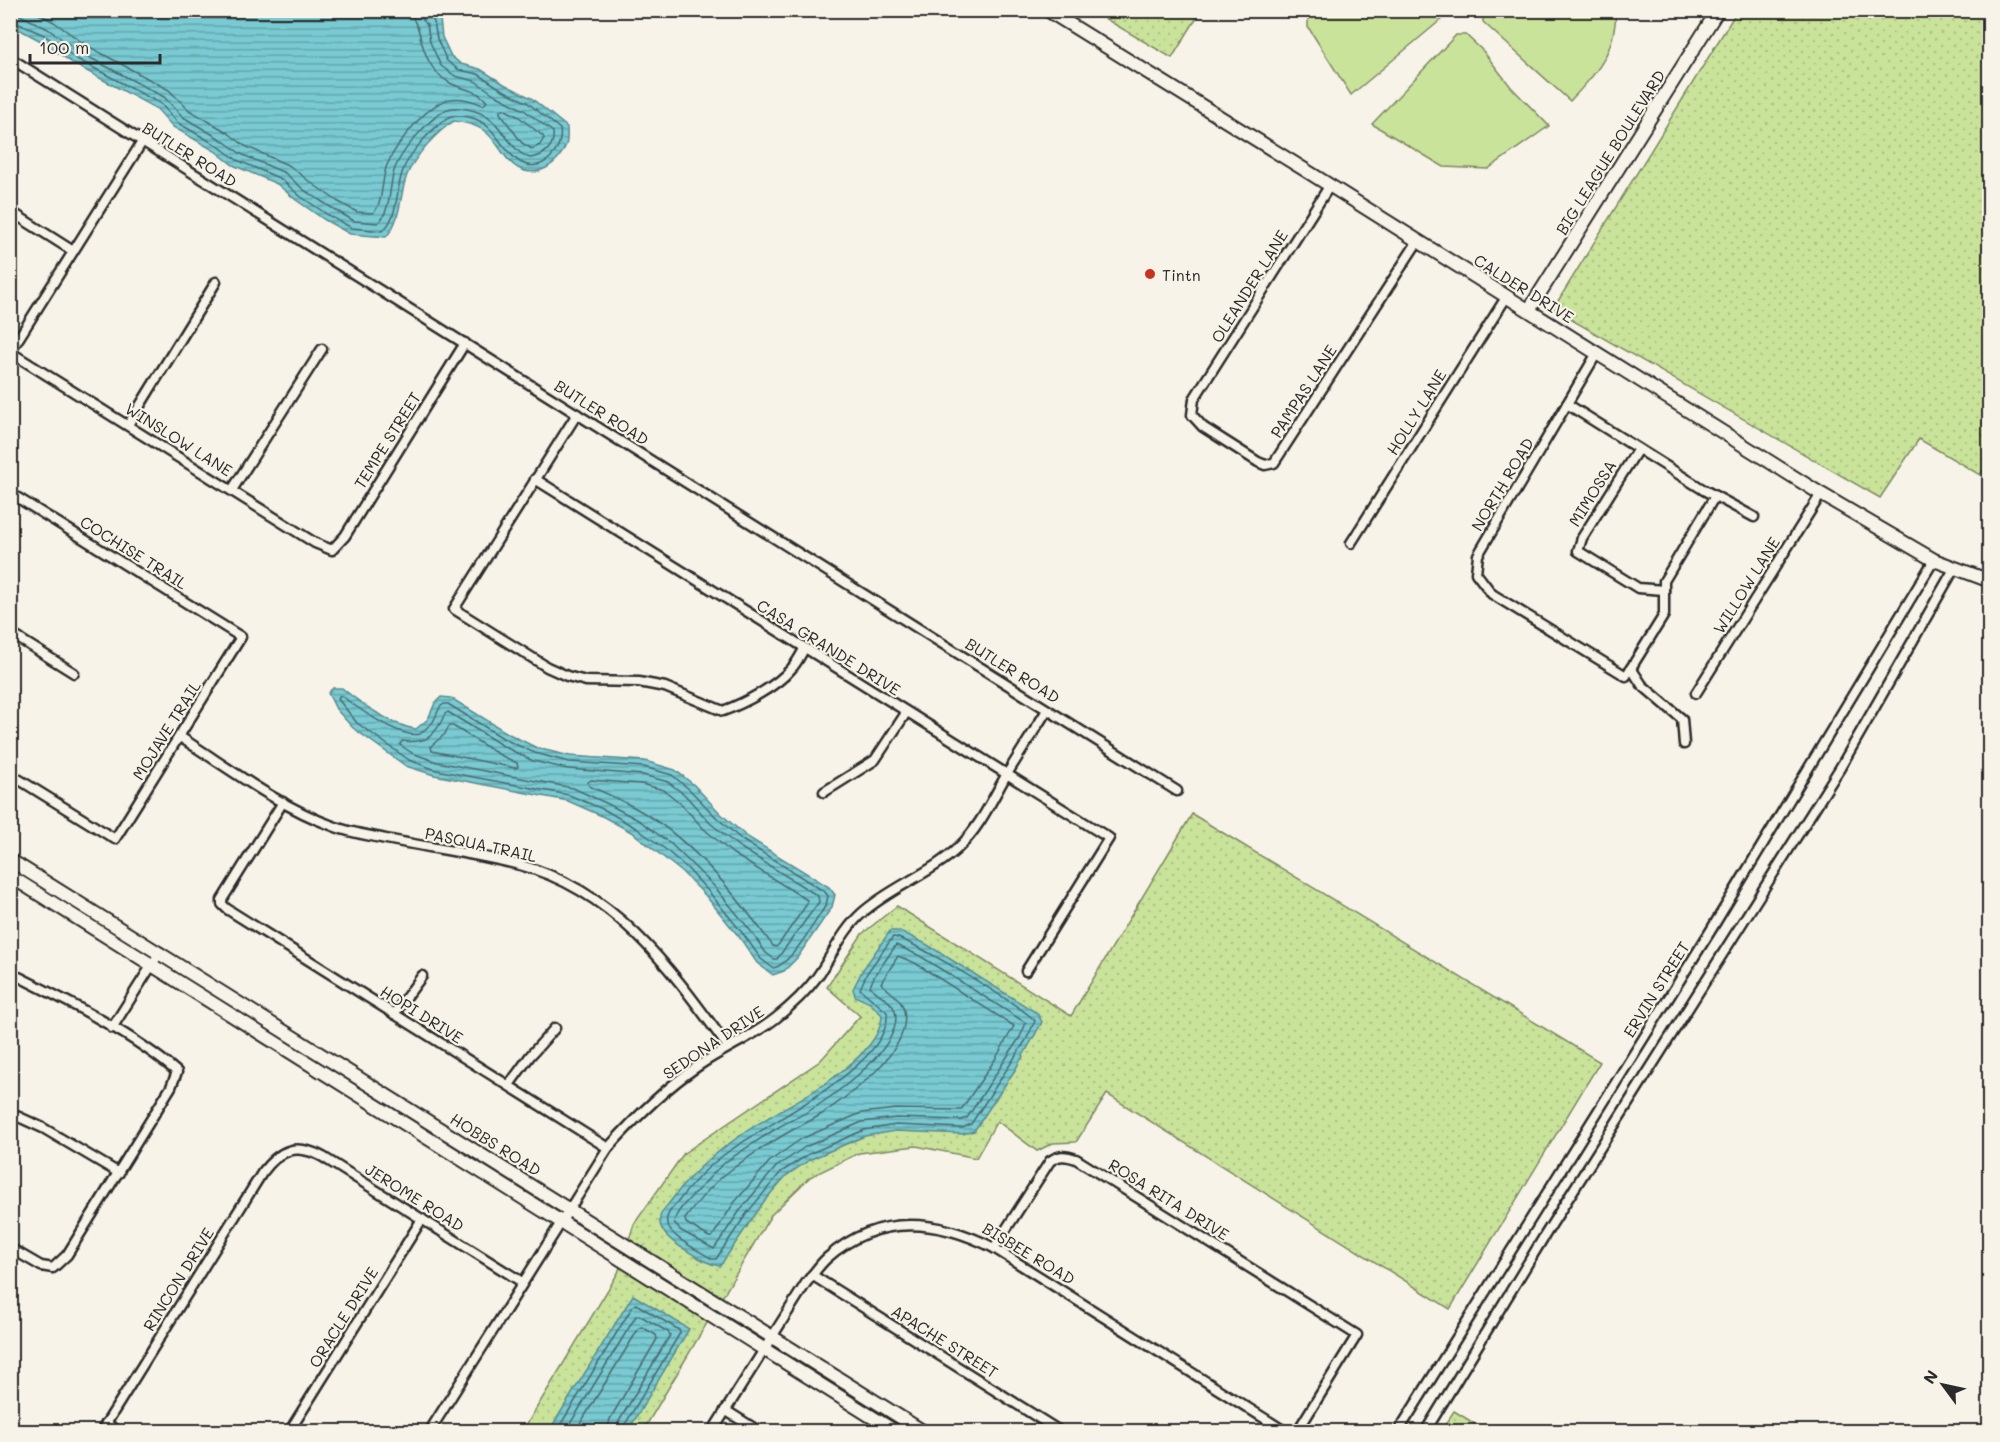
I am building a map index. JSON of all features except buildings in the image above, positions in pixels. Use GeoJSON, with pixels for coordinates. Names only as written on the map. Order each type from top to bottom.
{"type":"FeatureCollection","features":[{"type":"Feature","properties":{"kind":"street","name":"CALDER DRIVE"},"geometry":{"type":"LineString","coordinates":[[1047,10],[1821,494],[1934,560],[1989,581]]}},
{"type":"Feature","properties":{"kind":"street","name":"BIG LEAGUE BOULEVARD"},"geometry":{"type":"LineString","coordinates":[[1529,310],[1718,10]]}},
{"type":"Feature","properties":{"kind":"street","name":"BUTLER ROAD"},"geometry":{"type":"LineString","coordinates":[[10,58],[1177,791]]}},
{"type":"Feature","properties":{"kind":"street"},"geometry":{"type":"LineString","coordinates":[[10,352],[142,142]]}},
{"type":"Feature","properties":{"kind":"street","name":"OLEANDER LANE"},"geometry":{"type":"LineString","coordinates":[[1194,402],[1330,185]]}},
{"type":"Feature","properties":{"kind":"street"},"geometry":{"type":"LineString","coordinates":[[10,211],[74,251]]}},
{"type":"Feature","properties":{"kind":"street","name":"PAMPAS LANE"},"geometry":{"type":"LineString","coordinates":[[1194,402],[1192,415],[1203,427],[1258,462],[1265,465],[1274,463],[1418,241]]}},
{"type":"Feature","properties":{"kind":"street"},"geometry":{"type":"LineString","coordinates":[[128,425],[216,282]]}},
{"type":"Feature","properties":{"kind":"street","name":"HOLLY LANE"},"geometry":{"type":"LineString","coordinates":[[1351,543],[1507,296]]}},
{"type":"Feature","properties":{"kind":"street","name":"TEMPE STREET"},"geometry":{"type":"LineString","coordinates":[[332,550],[345,536],[465,343]]}},
{"type":"Feature","properties":{"kind":"street"},"geometry":{"type":"LineString","coordinates":[[232,490],[322,349]]}},
{"type":"Feature","properties":{"kind":"street","name":"WINSLOW LANE"},"geometry":{"type":"LineString","coordinates":[[10,352],[315,543],[332,550]]}},
{"type":"Feature","properties":{"kind":"street","name":"NORTH ROAD"},"geometry":{"type":"LineString","coordinates":[[1597,353],[1478,555],[1476,573],[1492,594],[1529,617],[1626,676],[1631,669]]}},
{"type":"Feature","properties":{"kind":"street"},"geometry":{"type":"LineString","coordinates":[[1567,404],[1714,496],[1664,581],[1664,615],[1631,669],[1642,685],[1682,719],[1684,744]]}},
{"type":"Feature","properties":{"kind":"street"},"geometry":{"type":"LineString","coordinates":[[577,414],[454,609],[547,667],[567,676],[586,681],[639,682],[686,694],[723,711],[738,705],[782,678],[792,668],[804,649]]}},
{"type":"Feature","properties":{"kind":"street","name":"MIMOSSA"},"geometry":{"type":"LineString","coordinates":[[1638,449],[1582,538],[1578,551],[1638,588],[1664,590]]}},
{"type":"Feature","properties":{"kind":"street","name":"CASA GRANDE DRIVE"},"geometry":{"type":"LineString","coordinates":[[535,479],[1109,838],[1026,971]]}},
{"type":"Feature","properties":{"kind":"street"},"geometry":{"type":"LineString","coordinates":[[1704,490],[1754,517]]}},
{"type":"Feature","properties":{"kind":"street","name":"COCHISE TRAIL"},"geometry":{"type":"LineString","coordinates":[[10,492],[241,637]]}},
{"type":"Feature","properties":{"kind":"street","name":"WILLOW LANE"},"geometry":{"type":"LineString","coordinates":[[1696,693],[1821,494]]}},
{"type":"Feature","properties":{"kind":"street","name":"ERVIN STREET"},"geometry":{"type":"LineString","coordinates":[[1398,1431],[1730,899],[1934,560]]}},
{"type":"Feature","properties":{"kind":"street"},"geometry":{"type":"LineString","coordinates":[[1425,1431],[1545,1235],[1840,768],[1954,568]]}},
{"type":"Feature","properties":{"kind":"street"},"geometry":{"type":"LineString","coordinates":[[10,633],[74,673]]}},
{"type":"Feature","properties":{"kind":"street","name":"MOJAVE TRAIL"},"geometry":{"type":"LineString","coordinates":[[10,774],[115,839],[241,637]]}},
{"type":"Feature","properties":{"kind":"street","name":"SEDONA DRIVE"},"geometry":{"type":"LineString","coordinates":[[429,1431],[608,1148],[636,1118],[670,1088],[728,1047],[775,1019],[800,998],[860,915],[880,898],[946,858],[959,847],[970,835],[1047,710]]}},
{"type":"Feature","properties":{"kind":"street"},"geometry":{"type":"LineString","coordinates":[[824,792],[874,760],[906,712]]}},
{"type":"Feature","properties":{"kind":"street","name":"PASQUA TRAIL"},"geometry":{"type":"LineString","coordinates":[[180,737],[283,802],[335,827],[521,865],[554,877],[594,898],[648,944],[666,964],[728,1047]]}},
{"type":"Feature","properties":{"kind":"street","name":"HOPI DRIVE"},"geometry":{"type":"LineString","coordinates":[[283,802],[222,900],[222,904],[608,1148]]}},
{"type":"Feature","properties":{"kind":"street","name":"HOBBS ROAD"},"geometry":{"type":"LineString","coordinates":[[10,860],[924,1431]]}},
{"type":"Feature","properties":{"kind":"street","name":"HOBBS ROAD"},"geometry":{"type":"LineString","coordinates":[[10,876],[896,1431]]}},
{"type":"Feature","properties":{"kind":"street"},"geometry":{"type":"LineString","coordinates":[[43,897],[50,885]]}},
{"type":"Feature","properties":{"kind":"street"},"geometry":{"type":"LineString","coordinates":[[112,1028],[160,952]]}},
{"type":"Feature","properties":{"kind":"street"},"geometry":{"type":"LineString","coordinates":[[394,1014],[422,976]]}},
{"type":"Feature","properties":{"kind":"street"},"geometry":{"type":"LineString","coordinates":[[10,1248],[41,1266],[54,1268],[67,1255],[171,1087],[177,1072],[163,1060],[112,1028],[55,995],[18,977]]}},
{"type":"Feature","properties":{"kind":"street"},"geometry":{"type":"LineString","coordinates":[[509,1085],[530,1056],[555,1028]]}},
{"type":"Feature","properties":{"kind":"street"},"geometry":{"type":"LineString","coordinates":[[10,1113],[43,1128],[119,1173]]}},
{"type":"Feature","properties":{"kind":"street","name":"JEROME ROAD"},"geometry":{"type":"LineString","coordinates":[[289,1150],[304,1149],[323,1157],[522,1282]]}},
{"type":"Feature","properties":{"kind":"street","name":"RINCON DRIVE"},"geometry":{"type":"LineString","coordinates":[[103,1427],[262,1173],[270,1163],[289,1150]]}},
{"type":"Feature","properties":{"kind":"street","name":"ROSA RITA DRIVE"},"geometry":{"type":"LineString","coordinates":[[994,1248],[1050,1161],[1066,1156],[1076,1159],[1357,1335],[1297,1431]]}},
{"type":"Feature","properties":{"kind":"street","name":"ORACLE DRIVE"},"geometry":{"type":"LineString","coordinates":[[289,1431],[422,1219]]}},
{"type":"Feature","properties":{"kind":"street","name":"BISBEE ROAD"},"geometry":{"type":"LineString","coordinates":[[712,1431],[764,1348],[824,1260],[835,1251],[869,1233],[889,1227],[935,1226],[968,1234],[994,1248],[1286,1431]]}},
{"type":"Feature","properties":{"kind":"street","name":"APACHE STREET"},"geometry":{"type":"LineString","coordinates":[[812,1275],[1061,1431]]}},
{"type":"Feature","properties":{"kind":"street"},"geometry":{"type":"LineString","coordinates":[[725,1410],[760,1431]]}},
{"type":"Feature","properties":{"kind":"street"},"geometry":{"type":"LineString","coordinates":[[103,1427],[118,1431]]}},
{"type":"Feature","properties":{"kind":"green space"},"geometry":{"type":"Polygon","coordinates":[[[1092,11],[1201,11],[1172,58],[1092,11]]]}},
{"type":"Feature","properties":{"kind":"green space"},"geometry":{"type":"Polygon","coordinates":[[[1308,11],[1442,11],[1442,19],[1351,95],[1308,27],[1308,11]]]}},
{"type":"Feature","properties":{"kind":"green space"},"geometry":{"type":"Polygon","coordinates":[[[1483,11],[1616,11],[1612,39],[1603,60],[1570,101],[1483,22],[1483,11]]]}},
{"type":"Feature","properties":{"kind":"green space"},"geometry":{"type":"Polygon","coordinates":[[[1737,11],[1989,11],[1990,460],[1980,475],[1919,439],[1880,498],[1553,309],[1737,11]]]}},
{"type":"Feature","properties":{"kind":"green space"},"geometry":{"type":"Polygon","coordinates":[[[1456,35],[1466,35],[1483,51],[1511,87],[1549,126],[1488,169],[1444,167],[1372,124],[1456,35]]]}},
{"type":"Feature","properties":{"kind":"green space"},"geometry":{"type":"Polygon","coordinates":[[[1192,814],[1600,1062],[1450,1309],[1107,1094],[1076,1142],[1053,1143],[1037,1151],[997,1121],[976,1158],[916,1146],[859,1153],[810,1177],[771,1215],[643,1431],[522,1432],[618,1273],[634,1224],[684,1153],[820,1061],[860,1016],[827,987],[862,934],[897,906],[1071,1016],[1192,814]]]}},
{"type":"Feature","properties":{"kind":"green space"},"geometry":{"type":"Polygon","coordinates":[[[1454,1411],[1487,1431],[1441,1431],[1454,1411]]]}},
{"type":"Feature","properties":{"kind":"water"},"geometry":{"type":"Polygon","coordinates":[[[10,11],[432,11],[440,19],[442,37],[451,56],[461,64],[480,69],[531,98],[567,127],[567,143],[553,164],[540,171],[525,171],[509,161],[492,138],[481,128],[454,121],[434,137],[411,168],[404,183],[395,223],[386,237],[350,234],[325,220],[277,184],[233,165],[215,151],[173,127],[157,109],[74,64],[41,41],[11,25],[10,11]]]}},
{"type":"Feature","properties":{"kind":"water"},"geometry":{"type":"Polygon","coordinates":[[[333,688],[342,688],[377,713],[407,727],[416,729],[428,719],[435,703],[441,697],[451,698],[509,734],[537,748],[570,756],[645,761],[675,770],[694,785],[746,836],[829,887],[835,895],[832,907],[797,958],[784,971],[773,975],[757,963],[705,895],[682,872],[633,833],[568,801],[434,775],[406,766],[353,728],[336,709],[328,693],[333,688]]]}},
{"type":"Feature","properties":{"kind":"water"},"geometry":{"type":"Polygon","coordinates":[[[890,931],[900,931],[926,944],[1037,1013],[1042,1022],[1015,1070],[974,1131],[963,1134],[896,1131],[865,1136],[811,1159],[786,1176],[765,1200],[720,1266],[704,1261],[679,1246],[662,1230],[660,1217],[694,1174],[744,1133],[833,1078],[865,1051],[877,1034],[882,1015],[870,1003],[855,996],[853,989],[862,971],[890,931]]]}},
{"type":"Feature","properties":{"kind":"water"},"geometry":{"type":"Polygon","coordinates":[[[633,1295],[689,1329],[628,1431],[549,1431],[633,1295]]]}},
{"type":"Feature","properties":{"kind":"place","name":"Tintn"},"geometry":{"type":"Point","coordinates":[1150,274]}}]}
